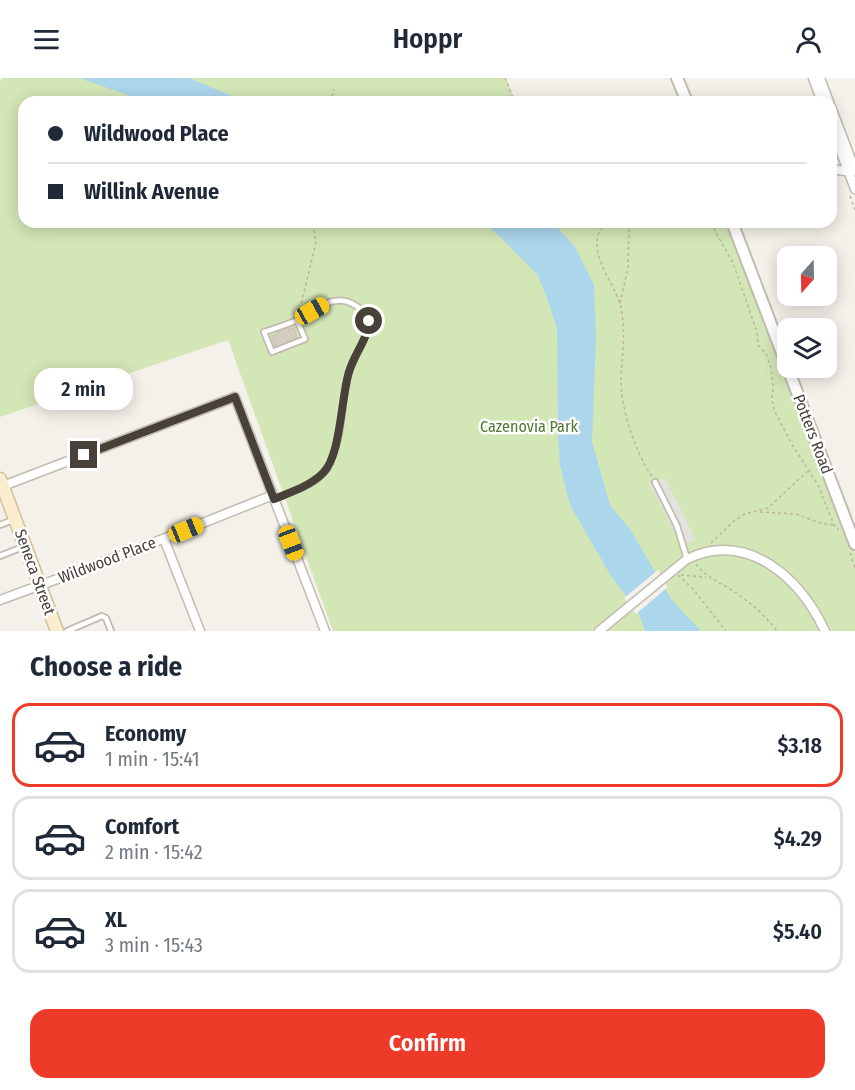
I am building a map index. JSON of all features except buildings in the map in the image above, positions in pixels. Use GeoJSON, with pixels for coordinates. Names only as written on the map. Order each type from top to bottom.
{"type":"FeatureCollection","features":[{"type":"Feature","properties":{"kind":"main road","name":"Seneca Street"},"geometry":{"type":"LineString","coordinates":[[1,483],[57,631]]}},
{"type":"Feature","properties":{"kind":"street"},"geometry":{"type":"LineString","coordinates":[[677,78],[684,96]]}},
{"type":"Feature","properties":{"kind":"street"},"geometry":{"type":"LineString","coordinates":[[813,78],[820,96]]}},
{"type":"Feature","properties":{"kind":"street"},"geometry":{"type":"LineString","coordinates":[[820,78],[827,96]]}},
{"type":"Feature","properties":{"kind":"street"},"geometry":{"type":"LineString","coordinates":[[837,124],[853,171],[855,189]]}},
{"type":"Feature","properties":{"kind":"street"},"geometry":{"type":"LineString","coordinates":[[837,138],[853,171]]}},
{"type":"Feature","properties":{"kind":"street"},"geometry":{"type":"LineString","coordinates":[[837,170],[853,171]]}},
{"type":"Feature","properties":{"kind":"street","name":"Potters Road"},"geometry":{"type":"LineString","coordinates":[[734,228],[851,545]]}},
{"type":"Feature","properties":{"kind":"street"},"geometry":{"type":"LineString","coordinates":[[1,483],[235,397],[325,631]]}},
{"type":"Feature","properties":{"kind":"street","name":"Wildwood Place"},"geometry":{"type":"LineString","coordinates":[[0,600],[274,497]]}},
{"type":"Feature","properties":{"kind":"street"},"geometry":{"type":"LineString","coordinates":[[164,539],[200,631]]}},
{"type":"Feature","properties":{"kind":"street"},"geometry":{"type":"LineString","coordinates":[[599,631],[687,559],[716,549],[734,550],[762,560],[789,580],[811,603],[825,631]]}},
{"type":"Feature","properties":{"kind":"lane","name":"Wildwood Place"},"geometry":{"type":"LineString","coordinates":[[274,497],[308,484],[324,473],[332,459],[350,369],[361,342],[368,332],[369,321],[362,310],[345,301],[328,303],[297,320]]}},
{"type":"Feature","properties":{"kind":"lane"},"geometry":{"type":"LineString","coordinates":[[297,320],[305,339],[272,352],[264,332],[297,320]]}},
{"type":"Feature","properties":{"kind":"lane"},"geometry":{"type":"LineString","coordinates":[[655,482],[677,526],[687,559]]}},
{"type":"Feature","properties":{"kind":"lane"},"geometry":{"type":"LineString","coordinates":[[0,525],[15,519]]}},
{"type":"Feature","properties":{"kind":"lane"},"geometry":{"type":"LineString","coordinates":[[0,556],[26,546]]}},
{"type":"Feature","properties":{"kind":"lane"},"geometry":{"type":"LineString","coordinates":[[67,631],[102,616],[106,618],[111,631]]}},
{"type":"Feature","properties":{"kind":"path"},"geometry":{"type":"LineString","coordinates":[[505,78],[512,96]]}},
{"type":"Feature","properties":{"kind":"path"},"geometry":{"type":"LineString","coordinates":[[332,96],[334,89]]}},
{"type":"Feature","properties":{"kind":"path"},"geometry":{"type":"LineString","coordinates":[[300,309],[316,242],[313,228]]}},
{"type":"Feature","properties":{"kind":"path"},"geometry":{"type":"LineString","coordinates":[[599,228],[595,250],[620,304],[625,329],[621,383],[625,410],[644,465],[655,482]]}},
{"type":"Feature","properties":{"kind":"path"},"geometry":{"type":"LineString","coordinates":[[620,304],[628,268],[629,228]]}},
{"type":"Feature","properties":{"kind":"path"},"geometry":{"type":"LineString","coordinates":[[714,228],[733,263],[757,332],[758,345],[766,354],[773,386],[772,400],[775,412],[818,485],[834,525],[843,534]]}},
{"type":"Feature","properties":{"kind":"path"},"geometry":{"type":"LineString","coordinates":[[756,513],[768,507],[809,470]]}},
{"type":"Feature","properties":{"kind":"path"},"geometry":{"type":"LineString","coordinates":[[709,545],[735,520],[745,514],[796,514],[820,523],[834,525]]}},
{"type":"Feature","properties":{"kind":"path"},"geometry":{"type":"LineString","coordinates":[[851,545],[855,568]]}},
{"type":"Feature","properties":{"kind":"path"},"geometry":{"type":"LineString","coordinates":[[697,566],[707,577],[730,589],[763,613],[777,631]]}},
{"type":"Feature","properties":{"kind":"path"},"geometry":{"type":"LineString","coordinates":[[707,577],[678,575],[694,590],[726,631]]}},
{"type":"Feature","properties":{"kind":"green space","name":"Cazenovia Park"},"geometry":{"type":"Polygon","coordinates":[[[3,78],[506,78],[513,96],[18,96],[18,228],[730,228],[777,354],[777,378],[786,378],[855,554],[855,631],[333,631],[228,340],[0,417],[0,81],[3,78]]]}},
{"type":"Feature","properties":{"kind":"shaded area"},"geometry":{"type":"Polygon","coordinates":[[[664,478],[695,540],[681,545],[650,485],[664,478]]]}},
{"type":"Feature","properties":{"kind":"water"},"geometry":{"type":"Polygon","coordinates":[[[79,78],[189,78],[232,96],[129,96],[79,78]]]}},
{"type":"Feature","properties":{"kind":"water"},"geometry":{"type":"Polygon","coordinates":[[[490,228],[558,228],[575,247],[594,285],[596,339],[592,442],[610,505],[630,529],[671,599],[701,631],[645,631],[639,614],[611,576],[570,505],[560,465],[557,328],[537,274],[490,228]]]}},
{"type":"Feature","properties":{"kind":"pier"},"geometry":{"type":"Polygon","coordinates":[[[658,570],[668,587],[636,614],[624,598],[658,570]]]}},
{"type":"Feature","properties":{"kind":"route"},"geometry":{"type":"LineString","coordinates":[[84,455],[235,397],[274,499],[308,484],[324,473],[332,459],[346,382],[361,342],[368,332],[369,321]]}}]}
